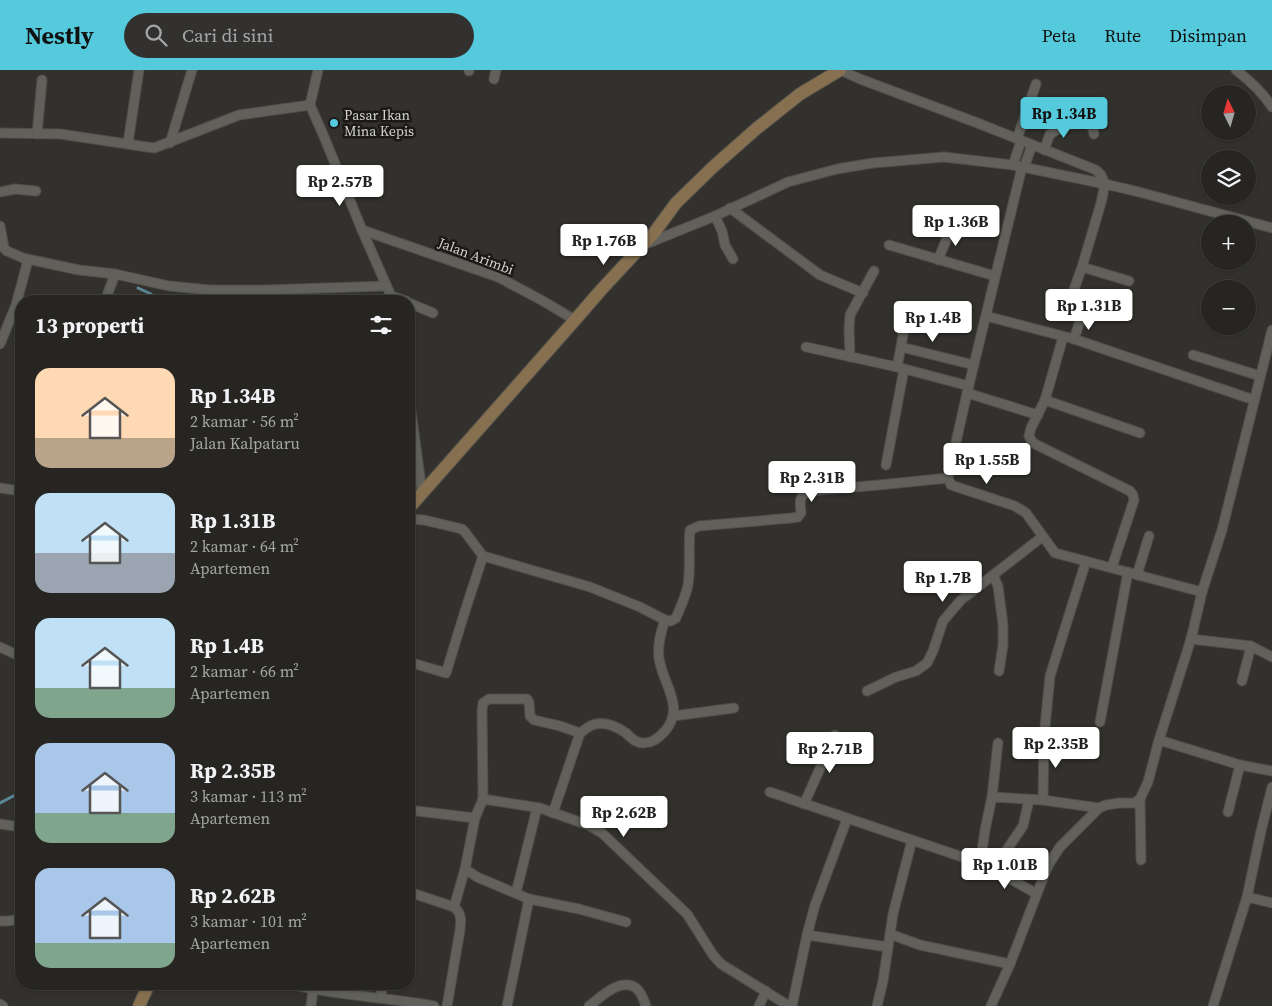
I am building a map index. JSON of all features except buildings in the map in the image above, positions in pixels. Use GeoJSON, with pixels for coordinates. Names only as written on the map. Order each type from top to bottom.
{"type":"FeatureCollection","features":[{"type":"Feature","properties":{"kind":"main road"},"geometry":{"type":"LineString","coordinates":[[415,501],[576,320],[600,290],[654,233],[676,203],[756,129],[800,94],[840,70]]}},
{"type":"Feature","properties":{"kind":"main road"},"geometry":{"type":"LineString","coordinates":[[139,1006],[146,990]]}},
{"type":"Feature","properties":{"kind":"street"},"geometry":{"type":"LineString","coordinates":[[128,143],[139,70]]}},
{"type":"Feature","properties":{"kind":"street"},"geometry":{"type":"LineString","coordinates":[[170,143],[192,70]]}},
{"type":"Feature","properties":{"kind":"street"},"geometry":{"type":"LineString","coordinates":[[318,70],[310,105],[390,295]]}},
{"type":"Feature","properties":{"kind":"street"},"geometry":{"type":"LineString","coordinates":[[840,70],[1096,170],[1101,175],[1105,184],[1082,267],[1072,295]]}},
{"type":"Feature","properties":{"kind":"street"},"geometry":{"type":"LineString","coordinates":[[1236,70],[1268,100],[1272,107]]}},
{"type":"Feature","properties":{"kind":"street"},"geometry":{"type":"LineString","coordinates":[[37,134],[42,80]]}},
{"type":"Feature","properties":{"kind":"street"},"geometry":{"type":"LineString","coordinates":[[1036,84],[1019,140],[1020,167],[948,478],[950,485],[1015,506],[1026,513],[1054,552],[1202,592]]}},
{"type":"Feature","properties":{"kind":"street"},"geometry":{"type":"LineString","coordinates":[[0,133],[60,134],[154,148],[239,115],[310,105]]}},
{"type":"Feature","properties":{"kind":"street"},"geometry":{"type":"LineString","coordinates":[[1044,150],[1050,134],[1062,127],[1072,124],[1088,124],[1092,126],[1094,134]]}},
{"type":"Feature","properties":{"kind":"street"},"geometry":{"type":"LineString","coordinates":[[1020,167],[1032,145]]}},
{"type":"Feature","properties":{"kind":"street"},"geometry":{"type":"LineString","coordinates":[[641,246],[715,216],[788,182],[838,169],[873,163],[944,157],[1020,167],[1105,184],[1272,228]]}},
{"type":"Feature","properties":{"kind":"street"},"geometry":{"type":"LineString","coordinates":[[0,192],[14,189],[36,191]]}},
{"type":"Feature","properties":{"kind":"street"},"geometry":{"type":"LineString","coordinates":[[730,208],[820,276],[863,293]]}},
{"type":"Feature","properties":{"kind":"street"},"geometry":{"type":"LineString","coordinates":[[715,216],[722,231],[725,245],[733,259]]}},
{"type":"Feature","properties":{"kind":"street"},"geometry":{"type":"LineString","coordinates":[[0,226],[4,248],[28,260],[79,270],[115,274],[169,286],[210,290],[265,290],[386,286]]}},
{"type":"Feature","properties":{"kind":"street"},"geometry":{"type":"LineString","coordinates":[[938,260],[952,226]]}},
{"type":"Feature","properties":{"kind":"street","name":"Jalan Arimbi"},"geometry":{"type":"LineString","coordinates":[[362,230],[498,277],[543,300],[576,320]]}},
{"type":"Feature","properties":{"kind":"street"},"geometry":{"type":"LineString","coordinates":[[890,245],[995,276]]}},
{"type":"Feature","properties":{"kind":"street"},"geometry":{"type":"LineString","coordinates":[[19,295],[28,260]]}},
{"type":"Feature","properties":{"kind":"street"},"geometry":{"type":"LineString","coordinates":[[1082,267],[1129,281]]}},
{"type":"Feature","properties":{"kind":"street"},"geometry":{"type":"LineString","coordinates":[[850,357],[850,315],[874,271]]}},
{"type":"Feature","properties":{"kind":"street"},"geometry":{"type":"LineString","coordinates":[[107,295],[115,274]]}},
{"type":"Feature","properties":{"kind":"street"},"geometry":{"type":"LineString","coordinates":[[415,305],[433,313]]}},
{"type":"Feature","properties":{"kind":"street"},"geometry":{"type":"LineString","coordinates":[[0,344],[15,307]]}},
{"type":"Feature","properties":{"kind":"street"},"geometry":{"type":"LineString","coordinates":[[886,465],[900,368],[901,347],[908,311]]}},
{"type":"Feature","properties":{"kind":"street"},"geometry":{"type":"LineString","coordinates":[[1074,339],[1082,315]]}},
{"type":"Feature","properties":{"kind":"street"},"geometry":{"type":"LineString","coordinates":[[986,316],[1074,339],[1254,400]]}},
{"type":"Feature","properties":{"kind":"street"},"geometry":{"type":"LineString","coordinates":[[991,1006],[1010,964],[1049,864],[1060,847],[1099,808],[1119,803],[1134,803],[1140,798],[1148,782],[1159,740],[1191,639],[1202,592],[1222,530],[1272,330]]}},
{"type":"Feature","properties":{"kind":"street"},"geometry":{"type":"LineString","coordinates":[[1063,337],[1045,400],[1029,436],[1033,443],[1130,491],[1133,495],[1134,500],[1112,567]]}},
{"type":"Feature","properties":{"kind":"street"},"geometry":{"type":"LineString","coordinates":[[806,347],[900,368],[1038,415]]}},
{"type":"Feature","properties":{"kind":"street"},"geometry":{"type":"LineString","coordinates":[[901,347],[974,365]]}},
{"type":"Feature","properties":{"kind":"street"},"geometry":{"type":"LineString","coordinates":[[1193,355],[1260,376]]}},
{"type":"Feature","properties":{"kind":"street"},"geometry":{"type":"LineString","coordinates":[[1045,400],[1140,433]]}},
{"type":"Feature","properties":{"kind":"street"},"geometry":{"type":"LineString","coordinates":[[415,440],[422,492]]}},
{"type":"Feature","properties":{"kind":"street"},"geometry":{"type":"LineString","coordinates":[[415,519],[462,530],[483,556],[590,587],[670,621],[676,618],[688,588],[688,541],[690,530],[699,526],[798,517],[801,513],[800,501],[802,494],[809,491],[948,478]]}},
{"type":"Feature","properties":{"kind":"street"},"geometry":{"type":"LineString","coordinates":[[0,488],[15,490]]}},
{"type":"Feature","properties":{"kind":"street"},"geometry":{"type":"LineString","coordinates":[[867,691],[896,677],[916,671],[927,663],[933,651],[942,621],[961,600],[1042,536]]}},
{"type":"Feature","properties":{"kind":"street"},"geometry":{"type":"LineString","coordinates":[[1100,722],[1133,574],[1149,536]]}},
{"type":"Feature","properties":{"kind":"street"},"geometry":{"type":"LineString","coordinates":[[415,664],[446,673],[483,556]]}},
{"type":"Feature","properties":{"kind":"street"},"geometry":{"type":"LineString","coordinates":[[1043,800],[1044,737],[1050,676],[1086,561]]}},
{"type":"Feature","properties":{"kind":"street"},"geometry":{"type":"LineString","coordinates":[[993,575],[998,586],[1003,625],[1000,671]]}},
{"type":"Feature","properties":{"kind":"street"},"geometry":{"type":"LineString","coordinates":[[553,813],[580,733],[590,726],[605,723],[620,729],[639,743],[646,743],[657,740],[668,727],[674,708],[670,689],[663,674],[658,649],[665,620]]}},
{"type":"Feature","properties":{"kind":"street"},"geometry":{"type":"LineString","coordinates":[[1191,639],[1251,646],[1272,657]]}},
{"type":"Feature","properties":{"kind":"street"},"geometry":{"type":"LineString","coordinates":[[1242,681],[1251,646]]}},
{"type":"Feature","properties":{"kind":"street"},"geometry":{"type":"LineString","coordinates":[[4,648],[15,654]]}},
{"type":"Feature","properties":{"kind":"street"},"geometry":{"type":"LineString","coordinates":[[454,908],[465,869],[475,818],[483,799],[483,703],[489,698],[527,699],[530,716],[534,720],[580,733]]}},
{"type":"Feature","properties":{"kind":"street"},"geometry":{"type":"LineString","coordinates":[[673,716],[734,708]]}},
{"type":"Feature","properties":{"kind":"street"},"geometry":{"type":"LineString","coordinates":[[804,804],[835,735]]}},
{"type":"Feature","properties":{"kind":"street"},"geometry":{"type":"LineString","coordinates":[[1159,740],[1240,765],[1272,772]]}},
{"type":"Feature","properties":{"kind":"street"},"geometry":{"type":"LineString","coordinates":[[974,861],[980,856],[982,851],[992,797],[998,743]]}},
{"type":"Feature","properties":{"kind":"street"},"geometry":{"type":"LineString","coordinates":[[1228,812],[1240,765]]}},
{"type":"Feature","properties":{"kind":"street"},"geometry":{"type":"LineString","coordinates":[[1213,1006],[1247,897],[1272,786]]}},
{"type":"Feature","properties":{"kind":"street"},"geometry":{"type":"LineString","coordinates":[[770,792],[986,865],[1037,894]]}},
{"type":"Feature","properties":{"kind":"street"},"geometry":{"type":"LineString","coordinates":[[992,797],[1043,800],[1099,808]]}},
{"type":"Feature","properties":{"kind":"street"},"geometry":{"type":"LineString","coordinates":[[1140,798],[1141,860]]}},
{"type":"Feature","properties":{"kind":"street"},"geometry":{"type":"LineString","coordinates":[[483,799],[537,808],[588,825],[602,833],[687,914],[713,955],[721,964],[790,1006],[815,905],[847,818]]}},
{"type":"Feature","properties":{"kind":"street"},"geometry":{"type":"LineString","coordinates":[[986,865],[996,862],[1023,826],[1029,800]]}},
{"type":"Feature","properties":{"kind":"street"},"geometry":{"type":"LineString","coordinates":[[516,893],[537,808]]}},
{"type":"Feature","properties":{"kind":"street"},"geometry":{"type":"LineString","coordinates":[[415,811],[475,818]]}},
{"type":"Feature","properties":{"kind":"street"},"geometry":{"type":"LineString","coordinates":[[0,824],[15,826]]}},
{"type":"Feature","properties":{"kind":"street"},"geometry":{"type":"LineString","coordinates":[[878,1006],[893,914],[912,840]]}},
{"type":"Feature","properties":{"kind":"street"},"geometry":{"type":"LineString","coordinates":[[465,869],[477,877],[529,900],[580,909],[626,922]]}},
{"type":"Feature","properties":{"kind":"street"},"geometry":{"type":"LineString","coordinates":[[415,894],[454,908],[459,913],[460,930],[447,1006]]}},
{"type":"Feature","properties":{"kind":"street"},"geometry":{"type":"LineString","coordinates":[[1247,897],[1272,904]]}},
{"type":"Feature","properties":{"kind":"street"},"geometry":{"type":"LineString","coordinates":[[507,1006],[529,900]]}},
{"type":"Feature","properties":{"kind":"street"},"geometry":{"type":"LineString","coordinates":[[0,921],[15,920]]}},
{"type":"Feature","properties":{"kind":"street"},"geometry":{"type":"LineString","coordinates":[[890,934],[920,944],[1010,964]]}},
{"type":"Feature","properties":{"kind":"street"},"geometry":{"type":"LineString","coordinates":[[807,935],[888,947]]}},
{"type":"Feature","properties":{"kind":"street"},"geometry":{"type":"LineString","coordinates":[[589,1006],[610,990],[618,986],[626,986],[635,987],[646,1006]]}},
{"type":"Feature","properties":{"kind":"street"},"geometry":{"type":"LineString","coordinates":[[311,1006],[313,990],[434,1006]]}},
{"type":"Feature","properties":{"kind":"street"},"geometry":{"type":"LineString","coordinates":[[381,998],[382,990]]}},
{"type":"Feature","properties":{"kind":"street"},"geometry":{"type":"LineString","coordinates":[[759,1006],[766,991]]}},
{"type":"Feature","properties":{"kind":"waterway"},"geometry":{"type":"LineString","coordinates":[[138,288],[151,295]]}},
{"type":"Feature","properties":{"kind":"waterway"},"geometry":{"type":"LineString","coordinates":[[0,803],[15,795]]}},
{"type":"Feature","properties":{"kind":"place","name":"Pasar Ikan Mina Kepis"},"geometry":{"type":"Point","coordinates":[334,123]}}]}
